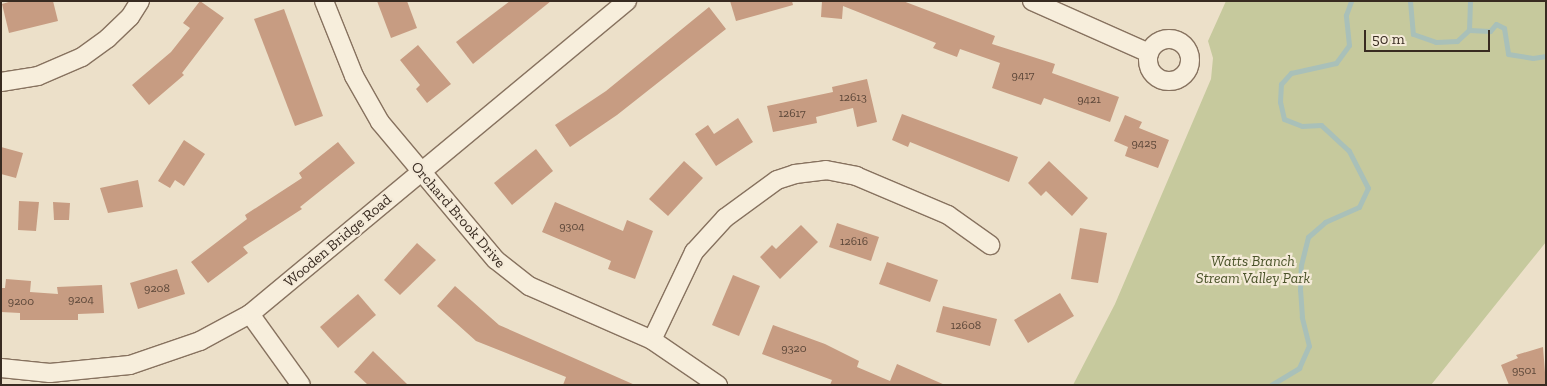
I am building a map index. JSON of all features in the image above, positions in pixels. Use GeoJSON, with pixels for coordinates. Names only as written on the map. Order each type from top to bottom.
{"type":"FeatureCollection","features":[{"type":"Feature","properties":{"kind":"street"},"geometry":{"type":"LineString","coordinates":[[1,82],[38,76],[82,57],[114,33],[130,17],[140,1]]}},
{"type":"Feature","properties":{"kind":"street","name":"Orchard Brook Drive"},"geometry":{"type":"LineString","coordinates":[[324,1],[366,101],[420,172],[480,244],[513,276],[545,294],[652,340],[718,385]]}},
{"type":"Feature","properties":{"kind":"street","name":"Wooden Bridge Road"},"geometry":{"type":"LineString","coordinates":[[1,368],[50,373],[130,365],[200,341],[250,314],[627,1]]}},
{"type":"Feature","properties":{"kind":"street"},"geometry":{"type":"LineString","coordinates":[[1032,1],[1149,54]]}},
{"type":"Feature","properties":{"kind":"street"},"geometry":{"type":"LineString","coordinates":[[652,340],[694,252],[725,218],[776,180],[795,174],[826,170],[856,176],[948,215],[990,245]]}},
{"type":"Feature","properties":{"kind":"street"},"geometry":{"type":"LineString","coordinates":[[250,314],[301,385]]}},
{"type":"Feature","properties":{"kind":"green space","name":"Watts Branch Stream Valley Park"},"geometry":{"type":"Polygon","coordinates":[[[1226,1],[1546,1],[1546,242],[1431,385],[1073,385],[1115,304],[1211,79],[1213,58],[1208,41],[1226,1]]]}},
{"type":"Feature","properties":{"kind":"building"},"geometry":{"type":"Polygon","coordinates":[[[12,1],[53,1],[58,21],[9,33],[2,4],[12,1]]]}},
{"type":"Feature","properties":{"kind":"building"},"geometry":{"type":"Polygon","coordinates":[[[200,1],[224,18],[182,73],[184,75],[149,105],[132,85],[171,52],[190,28],[183,23],[200,1]]]}},
{"type":"Feature","properties":{"kind":"building"},"geometry":{"type":"Polygon","coordinates":[[[377,1],[407,1],[417,28],[391,38],[377,1]]]}},
{"type":"Feature","properties":{"kind":"building"},"geometry":{"type":"Polygon","coordinates":[[[510,1],[551,1],[473,64],[456,42],[510,1]]]}},
{"type":"Feature","properties":{"kind":"building"},"geometry":{"type":"Polygon","coordinates":[[[730,1],[792,1],[793,5],[736,21],[730,1]]]}},
{"type":"Feature","properties":{"kind":"building"},"geometry":{"type":"Polygon","coordinates":[[[822,1],[903,1],[995,36],[992,44],[1055,64],[1052,73],[1119,97],[1110,122],[1044,98],[1041,105],[992,88],[1000,63],[960,49],[957,57],[933,48],[936,43],[843,6],[842,19],[821,17],[822,1]]]}},
{"type":"Feature","properties":{"kind":"building"},"geometry":{"type":"Polygon","coordinates":[[[709,7],[726,29],[617,115],[570,147],[555,125],[606,91],[709,7]]]}},
{"type":"Feature","properties":{"kind":"building"},"geometry":{"type":"Polygon","coordinates":[[[284,9],[323,116],[295,126],[254,19],[284,9]]]}},
{"type":"Feature","properties":{"kind":"building"},"geometry":{"type":"Polygon","coordinates":[[[418,45],[451,84],[427,103],[416,89],[420,85],[400,60],[418,45]]]}},
{"type":"Feature","properties":{"kind":"building"},"geometry":{"type":"Polygon","coordinates":[[[867,79],[877,122],[857,127],[853,108],[816,117],[817,123],[773,132],[767,106],[833,92],[832,87],[867,79]]]}},
{"type":"Feature","properties":{"kind":"building"},"geometry":{"type":"Polygon","coordinates":[[[902,114],[1018,157],[1009,182],[910,142],[908,147],[892,140],[902,114]]]}},
{"type":"Feature","properties":{"kind":"building"},"geometry":{"type":"Polygon","coordinates":[[[1125,115],[1142,122],[1139,128],[1169,140],[1158,168],[1125,156],[1128,147],[1114,141],[1125,115]]]}},
{"type":"Feature","properties":{"kind":"building"},"geometry":{"type":"Polygon","coordinates":[[[738,118],[753,142],[716,166],[695,134],[708,125],[714,134],[738,118]]]}},
{"type":"Feature","properties":{"kind":"building"},"geometry":{"type":"Polygon","coordinates":[[[184,140],[205,154],[184,186],[175,180],[170,188],[158,181],[184,140]]]}},
{"type":"Feature","properties":{"kind":"building"},"geometry":{"type":"Polygon","coordinates":[[[338,142],[355,163],[300,207],[302,209],[243,247],[248,253],[208,283],[191,262],[247,219],[245,215],[302,178],[299,173],[338,142]]]}},
{"type":"Feature","properties":{"kind":"building"},"geometry":{"type":"Polygon","coordinates":[[[1,147],[23,153],[16,178],[1,174],[1,147]]]}},
{"type":"Feature","properties":{"kind":"building"},"geometry":{"type":"Polygon","coordinates":[[[536,149],[553,171],[512,205],[494,183],[536,149]]]}},
{"type":"Feature","properties":{"kind":"building"},"geometry":{"type":"Polygon","coordinates":[[[684,161],[703,178],[668,216],[649,199],[684,161]]]}},
{"type":"Feature","properties":{"kind":"building"},"geometry":{"type":"Polygon","coordinates":[[[1049,161],[1088,198],[1072,216],[1046,191],[1041,196],[1028,183],[1049,161]]]}},
{"type":"Feature","properties":{"kind":"building"},"geometry":{"type":"Polygon","coordinates":[[[138,180],[143,207],[108,213],[100,188],[138,180]]]}},
{"type":"Feature","properties":{"kind":"building"},"geometry":{"type":"Polygon","coordinates":[[[19,201],[39,202],[36,231],[18,230],[19,201]]]}},
{"type":"Feature","properties":{"kind":"building"},"geometry":{"type":"Polygon","coordinates":[[[53,202],[70,203],[69,220],[54,220],[53,202]]]}},
{"type":"Feature","properties":{"kind":"building"},"geometry":{"type":"Polygon","coordinates":[[[555,202],[623,231],[627,220],[653,231],[635,279],[608,269],[611,261],[542,232],[555,202]]]}},
{"type":"Feature","properties":{"kind":"building"},"geometry":{"type":"Polygon","coordinates":[[[837,223],[879,237],[871,261],[829,247],[837,223]]]}},
{"type":"Feature","properties":{"kind":"building"},"geometry":{"type":"Polygon","coordinates":[[[801,225],[818,242],[780,279],[760,257],[772,245],[776,249],[801,225]]]}},
{"type":"Feature","properties":{"kind":"building"},"geometry":{"type":"Polygon","coordinates":[[[1080,228],[1107,233],[1098,283],[1071,279],[1080,228]]]}},
{"type":"Feature","properties":{"kind":"building"},"geometry":{"type":"Polygon","coordinates":[[[417,243],[436,260],[400,295],[384,280],[417,243]]]}},
{"type":"Feature","properties":{"kind":"building"},"geometry":{"type":"Polygon","coordinates":[[[887,262],[938,280],[930,302],[879,284],[887,262]]]}},
{"type":"Feature","properties":{"kind":"building"},"geometry":{"type":"Polygon","coordinates":[[[177,269],[185,294],[138,309],[130,283],[177,269]]]}},
{"type":"Feature","properties":{"kind":"building"},"geometry":{"type":"Polygon","coordinates":[[[733,275],[760,286],[739,336],[712,325],[733,275]]]}},
{"type":"Feature","properties":{"kind":"building"},"geometry":{"type":"Polygon","coordinates":[[[6,279],[31,281],[30,292],[58,294],[57,287],[102,285],[104,313],[78,314],[78,320],[20,320],[20,313],[1,312],[1,288],[5,288],[6,279]]]}},
{"type":"Feature","properties":{"kind":"building"},"geometry":{"type":"Polygon","coordinates":[[[455,286],[499,325],[635,385],[563,385],[566,377],[476,341],[437,306],[455,286]]]}},
{"type":"Feature","properties":{"kind":"building"},"geometry":{"type":"Polygon","coordinates":[[[1060,293],[1074,316],[1028,343],[1014,320],[1060,293]]]}},
{"type":"Feature","properties":{"kind":"building"},"geometry":{"type":"Polygon","coordinates":[[[358,294],[376,315],[338,348],[320,327],[358,294]]]}},
{"type":"Feature","properties":{"kind":"building"},"geometry":{"type":"Polygon","coordinates":[[[943,306],[997,319],[990,346],[936,332],[943,306]]]}},
{"type":"Feature","properties":{"kind":"building"},"geometry":{"type":"Polygon","coordinates":[[[773,325],[825,344],[859,361],[857,367],[890,381],[897,364],[945,385],[830,385],[832,380],[762,354],[773,325]]]}},
{"type":"Feature","properties":{"kind":"building"},"geometry":{"type":"Polygon","coordinates":[[[1543,347],[1546,385],[1509,385],[1501,365],[1518,358],[1516,355],[1543,347]]]}},
{"type":"Feature","properties":{"kind":"building"},"geometry":{"type":"Polygon","coordinates":[[[373,351],[408,385],[368,385],[354,372],[373,351]]]}},
{"type":"Feature","properties":{"kind":"waterway"},"geometry":{"type":"LineString","coordinates":[[1271,385],[1299,368],[1309,346],[1302,317],[1300,290],[1301,265],[1308,237],[1325,222],[1359,207],[1368,188],[1349,151],[1321,125],[1302,126],[1284,119],[1280,102],[1281,84],[1291,73],[1336,63],[1349,45],[1346,15],[1351,1]]}},
{"type":"Feature","properties":{"kind":"waterway"},"geometry":{"type":"LineString","coordinates":[[1410,1],[1413,34],[1436,42],[1457,41],[1469,30],[1470,1]]}},
{"type":"Feature","properties":{"kind":"waterway"},"geometry":{"type":"LineString","coordinates":[[1469,30],[1490,31],[1496,24],[1504,28],[1508,54],[1533,58],[1546,56]]}}]}
